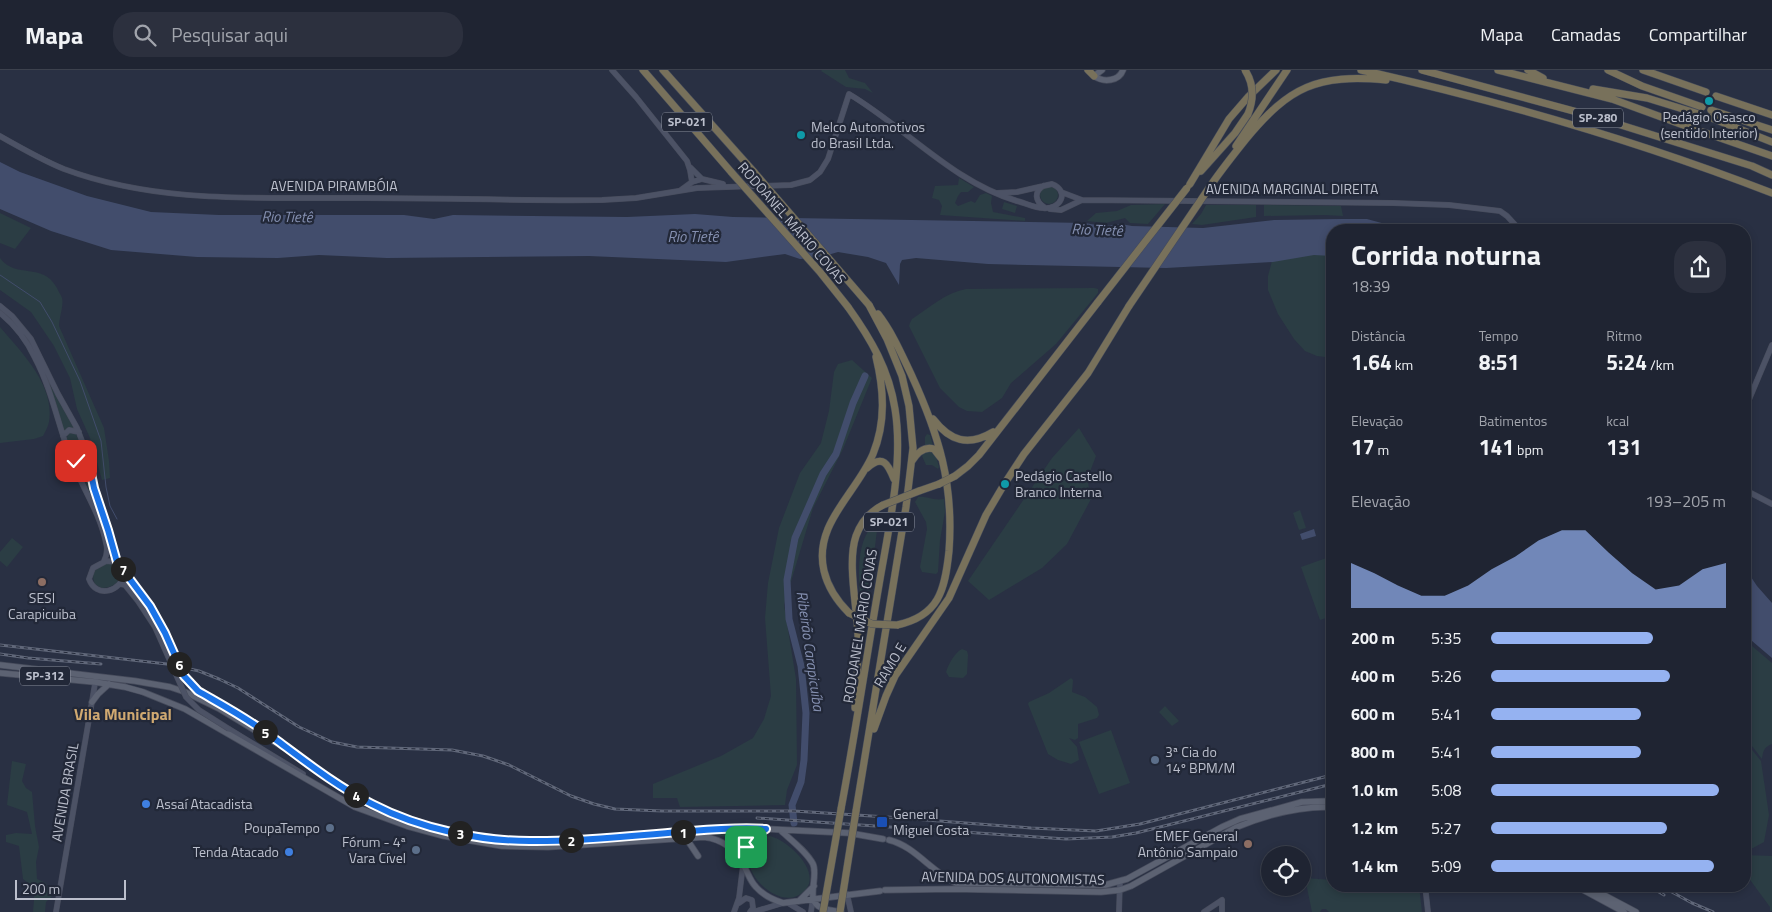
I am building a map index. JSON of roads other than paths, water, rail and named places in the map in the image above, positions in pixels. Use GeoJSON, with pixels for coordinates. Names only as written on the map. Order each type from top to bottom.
{"type":"FeatureCollection","features":[{"type":"Feature","properties":{"kind":"highway","name":"RODOANEL MÁRIO COVAS"},"geometry":{"type":"LineString","coordinates":[[643,70],[820,272],[848,307],[872,341],[887,375],[895,409],[897,456],[894,481],[853,746],[823,912]]}},
{"type":"Feature","properties":{"kind":"highway","name":"RODOANEL MÁRIO COVAS"},"geometry":{"type":"LineString","coordinates":[[663,70],[754,172],[879,319],[897,361],[906,390],[912,431],[912,462],[841,912]]}},
{"type":"Feature","properties":{"kind":"highway"},"geometry":{"type":"LineString","coordinates":[[1088,70],[1094,76]]}},
{"type":"Feature","properties":{"kind":"highway"},"geometry":{"type":"LineString","coordinates":[[853,746],[858,650],[853,550],[856,536],[862,523],[883,504],[939,484],[954,476],[974,460],[1189,186],[1235,133],[1248,114],[1253,94],[1245,70]]}},
{"type":"Feature","properties":{"kind":"highway"},"geometry":{"type":"LineString","coordinates":[[1189,186],[1229,119],[1248,97],[1276,70]]}},
{"type":"Feature","properties":{"kind":"highway"},"geometry":{"type":"LineString","coordinates":[[1007,480],[1024,454],[1088,373],[1129,306],[1287,70]]}},
{"type":"Feature","properties":{"kind":"highway"},"geometry":{"type":"LineString","coordinates":[[1361,70],[1412,81],[1571,124],[1634,144],[1772,193]]}},
{"type":"Feature","properties":{"kind":"highway","name":"SP-280"},"geometry":{"type":"LineString","coordinates":[[1422,70],[1592,116],[1752,166],[1772,175]]}},
{"type":"Feature","properties":{"kind":"highway","name":"SP-280"},"geometry":{"type":"LineString","coordinates":[[1498,70],[1612,99],[1694,129]]}},
{"type":"Feature","properties":{"kind":"highway"},"geometry":{"type":"LineString","coordinates":[[1528,70],[1555,83],[1636,95],[1700,110],[1608,70]]}},
{"type":"Feature","properties":{"kind":"highway"},"geometry":{"type":"LineString","coordinates":[[1643,70],[1706,92]]}},
{"type":"Feature","properties":{"kind":"highway"},"geometry":{"type":"LineString","coordinates":[[1220,171],[1267,114],[1299,91],[1325,81],[1343,78],[1412,81]]}},
{"type":"Feature","properties":{"kind":"highway"},"geometry":{"type":"LineString","coordinates":[[1716,96],[1772,115]]}},
{"type":"Feature","properties":{"kind":"highway"},"geometry":{"type":"LineString","coordinates":[[1711,110],[1772,130]]}},
{"type":"Feature","properties":{"kind":"highway"},"geometry":{"type":"LineString","coordinates":[[1708,117],[1772,142]]}},
{"type":"Feature","properties":{"kind":"highway"},"geometry":{"type":"LineString","coordinates":[[1703,132],[1772,156]]}},
{"type":"Feature","properties":{"kind":"highway"},"geometry":{"type":"LineString","coordinates":[[872,341],[881,379],[882,410],[878,440],[864,472],[829,524],[822,552],[823,567],[829,587],[849,612],[872,624],[897,625],[926,613],[937,601],[943,588],[950,529],[949,495],[943,460],[929,414],[899,347],[879,319]]}},
{"type":"Feature","properties":{"kind":"highway"},"geometry":{"type":"LineString","coordinates":[[929,414],[945,433],[958,440],[973,440],[986,436],[997,429]]}},
{"type":"Feature","properties":{"kind":"highway"},"geometry":{"type":"LineString","coordinates":[[912,462],[919,452],[926,448],[937,452],[943,460]]}},
{"type":"Feature","properties":{"kind":"highway"},"geometry":{"type":"LineString","coordinates":[[864,472],[874,463],[883,462],[888,465],[894,481]]}},
{"type":"Feature","properties":{"kind":"highway","name":"RAMO E"},"geometry":{"type":"LineString","coordinates":[[868,746],[893,681],[946,603],[986,515],[1002,488]]}},
{"type":"Feature","properties":{"kind":"main road"},"geometry":{"type":"LineString","coordinates":[[612,70],[702,179],[728,186]]}},
{"type":"Feature","properties":{"kind":"main road"},"geometry":{"type":"LineString","coordinates":[[1102,70],[1094,76],[1108,81],[1122,72]]}},
{"type":"Feature","properties":{"kind":"main road","name":"AVENIDA PIRAMBÓIA"},"geometry":{"type":"LineString","coordinates":[[0,136],[44,160],[99,180],[150,191],[202,196],[596,200],[636,198],[700,188],[803,183],[817,176],[828,159],[849,94],[964,176],[997,193]]}},
{"type":"Feature","properties":{"kind":"main road"},"geometry":{"type":"LineString","coordinates":[[690,166],[692,182],[700,188],[702,179]]}},
{"type":"Feature","properties":{"kind":"main road","name":"AVENIDA PIRAMBÓIA"},"geometry":{"type":"LineString","coordinates":[[678,191],[692,182],[702,179]]}},
{"type":"Feature","properties":{"kind":"main road"},"geometry":{"type":"LineString","coordinates":[[1052,184],[1062,195],[1060,203],[1048,209],[1037,208],[997,193],[1017,192],[1052,184]]}},
{"type":"Feature","properties":{"kind":"main road"},"geometry":{"type":"LineString","coordinates":[[1043,185],[1036,196],[1039,204],[1048,209]]}},
{"type":"Feature","properties":{"kind":"main road"},"geometry":{"type":"LineString","coordinates":[[1017,192],[1019,201]]}},
{"type":"Feature","properties":{"kind":"main road","name":"AVENIDA MARGINAL DIREITA"},"geometry":{"type":"LineString","coordinates":[[1060,192],[1082,200],[1393,202],[1449,205],[1500,211],[1514,224]]}},
{"type":"Feature","properties":{"kind":"main road","name":"AVENIDA MARGINAL DIREITA"},"geometry":{"type":"LineString","coordinates":[[1048,209],[1060,210],[1082,200]]}},
{"type":"Feature","properties":{"kind":"main road"},"geometry":{"type":"LineString","coordinates":[[0,306],[12,316],[31,339],[79,432],[87,454],[94,488],[117,562],[161,625],[187,680],[198,691],[270,735],[288,750]]}},
{"type":"Feature","properties":{"kind":"main road"},"geometry":{"type":"LineString","coordinates":[[0,314],[12,324],[35,357],[51,392],[70,456],[101,524],[107,547],[107,556],[104,561]]}},
{"type":"Feature","properties":{"kind":"main road"},"geometry":{"type":"LineString","coordinates":[[1751,395],[1772,345]]}},
{"type":"Feature","properties":{"kind":"main road"},"geometry":{"type":"LineString","coordinates":[[63,436],[72,430],[79,432]]}},
{"type":"Feature","properties":{"kind":"main road"},"geometry":{"type":"LineString","coordinates":[[70,456],[78,461],[87,454]]}},
{"type":"Feature","properties":{"kind":"main road"},"geometry":{"type":"LineString","coordinates":[[1751,493],[1772,504]]}},
{"type":"Feature","properties":{"kind":"main road"},"geometry":{"type":"LineString","coordinates":[[117,562],[104,561],[96,565],[91,571],[90,579],[92,586],[97,590],[104,591],[115,588],[124,577],[124,571]]}},
{"type":"Feature","properties":{"kind":"main road"},"geometry":{"type":"LineString","coordinates":[[120,584],[125,585],[155,627],[186,697],[198,710],[294,768],[318,786]]}},
{"type":"Feature","properties":{"kind":"main road","name":"SP-312"},"geometry":{"type":"LineString","coordinates":[[0,665],[96,679],[143,692],[176,704],[355,807],[428,832],[487,844],[523,848],[548,848],[704,836],[716,840],[733,850],[744,864]]}},
{"type":"Feature","properties":{"kind":"main road","name":"SP-312"},"geometry":{"type":"LineString","coordinates":[[0,673],[157,684],[185,692],[218,708],[288,750],[354,794],[378,807],[422,824],[469,835],[536,842],[736,828],[766,829]]}},
{"type":"Feature","properties":{"kind":"main road","name":"AVENIDA BRASIL"},"geometry":{"type":"LineString","coordinates":[[56,912],[96,679]]}},
{"type":"Feature","properties":{"kind":"main road"},"geometry":{"type":"LineString","coordinates":[[92,702],[109,684]]}},
{"type":"Feature","properties":{"kind":"main road","name":"AVENIDA DOS AUTONOMISTAS"},"geometry":{"type":"LineString","coordinates":[[766,829],[849,833],[886,839],[901,844],[956,883],[1090,886],[1120,881],[1233,822],[1302,802],[1326,801]]}},
{"type":"Feature","properties":{"kind":"main road","name":"AVENIDA DOS AUTONOMISTAS"},"geometry":{"type":"LineString","coordinates":[[798,902],[813,898],[882,890],[953,889],[1101,892],[1120,890],[1131,886],[1244,824],[1300,809],[1326,807]]}},
{"type":"Feature","properties":{"kind":"main road"},"geometry":{"type":"LineString","coordinates":[[734,912],[741,887],[744,854],[750,840],[766,829]]}},
{"type":"Feature","properties":{"kind":"main road"},"geometry":{"type":"LineString","coordinates":[[780,830],[813,864],[815,869],[811,912]]}},
{"type":"Feature","properties":{"kind":"main road"},"geometry":{"type":"LineString","coordinates":[[683,837],[698,856]]}},
{"type":"Feature","properties":{"kind":"main road"},"geometry":{"type":"LineString","coordinates":[[744,864],[756,887],[764,894],[803,912]]}},
{"type":"Feature","properties":{"kind":"main road"},"geometry":{"type":"LineString","coordinates":[[1119,912],[1120,881]]}},
{"type":"Feature","properties":{"kind":"main road"},"geometry":{"type":"LineString","coordinates":[[736,906],[744,898],[749,898],[753,903],[752,912],[786,903],[798,902],[814,885]]}},
{"type":"Feature","properties":{"kind":"main road"},"geometry":{"type":"LineString","coordinates":[[1426,892],[1428,912]]}},
{"type":"Feature","properties":{"kind":"main road"},"geometry":{"type":"LineString","coordinates":[[1587,892],[1624,912]]}},
{"type":"Feature","properties":{"kind":"main road"},"geometry":{"type":"LineString","coordinates":[[1598,892],[1636,912]]}},
{"type":"Feature","properties":{"kind":"main road"},"geometry":{"type":"LineString","coordinates":[[847,894],[851,912]]}},
{"type":"Feature","properties":{"kind":"main road"},"geometry":{"type":"LineString","coordinates":[[813,898],[821,908],[841,912]]}},
{"type":"Feature","properties":{"kind":"main road"},"geometry":{"type":"LineString","coordinates":[[1204,912],[1222,900],[1222,912]]}},
{"type":"Feature","properties":{"kind":"water","name":"Rio Tietê"},"geometry":{"type":"Polygon","coordinates":[[[0,162],[20,172],[87,196],[151,212],[219,215],[404,215],[434,219],[453,215],[627,217],[695,214],[733,217],[1085,223],[1102,226],[1121,224],[1203,228],[1274,220],[1367,219],[1385,224],[1326,224],[1326,256],[1314,255],[1273,262],[1166,268],[988,264],[916,258],[902,260],[900,264],[899,285],[886,263],[868,257],[838,252],[821,257],[800,259],[785,254],[726,262],[589,256],[387,258],[319,255],[278,258],[197,257],[111,250],[51,231],[0,209],[0,162]]]}},
{"type":"Feature","properties":{"kind":"water"},"geometry":{"type":"Polygon","coordinates":[[[1314,529],[1316,536],[1302,540],[1300,534],[1314,529]]]}},
{"type":"Feature","properties":{"kind":"water"},"geometry":{"type":"Polygon","coordinates":[[[1751,577],[1772,603],[1772,658],[1751,640],[1751,577]]]}},
{"type":"Feature","properties":{"kind":"waterway"},"geometry":{"type":"LineString","coordinates":[[0,275],[40,302],[52,322],[80,381],[101,441],[106,487],[110,506],[117,519]]}},
{"type":"Feature","properties":{"kind":"waterway","name":"Ribeirão Carapicuíba"},"geometry":{"type":"LineString","coordinates":[[794,823],[792,805],[801,782],[806,713],[801,666],[789,619],[787,580],[795,538],[823,474],[836,454],[853,403],[865,376]]}},
{"type":"Feature","properties":{"kind":"railway"},"geometry":{"type":"LineString","coordinates":[[0,645],[167,664],[199,671],[238,688],[299,727],[332,742],[357,747],[452,750],[483,756],[509,765],[571,796],[615,809],[794,811],[1096,831],[1140,824],[1326,777]]}},
{"type":"Feature","properties":{"kind":"railway"},"geometry":{"type":"LineString","coordinates":[[0,654],[101,664]]}},
{"type":"Feature","properties":{"kind":"railway"},"geometry":{"type":"LineString","coordinates":[[757,818],[1066,839],[1112,837],[1136,833],[1326,786]]}},
{"type":"Feature","properties":{"kind":"railway"},"geometry":{"type":"LineString","coordinates":[[1659,892],[1664,895]]}},
{"type":"Feature","properties":{"kind":"railway"},"geometry":{"type":"LineString","coordinates":[[1672,892],[1713,912]]}},
{"type":"Feature","properties":{"kind":"place","name":"Pedágio Osasco (sentido Interior)"},"geometry":{"type":"Point","coordinates":[1709,101]}},
{"type":"Feature","properties":{"kind":"place","name":"Melco Automotivos do Brasil Ltda."},"geometry":{"type":"Point","coordinates":[801,135]}},
{"type":"Feature","properties":{"kind":"place","name":"Pedágio Castello Branco Interna"},"geometry":{"type":"Point","coordinates":[1005,484]}},
{"type":"Feature","properties":{"kind":"place","name":"SESI Carapicuiba"},"geometry":{"type":"Point","coordinates":[42,582]}},
{"type":"Feature","properties":{"kind":"place","name":"3ª Cia do 14º BPM/M"},"geometry":{"type":"Point","coordinates":[1155,760]}},
{"type":"Feature","properties":{"kind":"place","name":"Assaí Atacadista"},"geometry":{"type":"Point","coordinates":[146,804]}},
{"type":"Feature","properties":{"kind":"place","name":"General Miguel Costa"},"geometry":{"type":"Point","coordinates":[882,822]}},
{"type":"Feature","properties":{"kind":"place","name":"PoupaTempo"},"geometry":{"type":"Point","coordinates":[330,828]}},
{"type":"Feature","properties":{"kind":"place","name":"EMEF General Antônio Sampaio"},"geometry":{"type":"Point","coordinates":[1248,844]}},
{"type":"Feature","properties":{"kind":"place","name":"Fórum - 4ª Vara Cível"},"geometry":{"type":"Point","coordinates":[416,850]}},
{"type":"Feature","properties":{"kind":"place","name":"Tenda Atacado"},"geometry":{"type":"Point","coordinates":[289,852]}},
{"type":"Feature","properties":{"kind":"district","name":"Vila Municipal"},"geometry":{"type":"Point","coordinates":[123,714]}}]}
